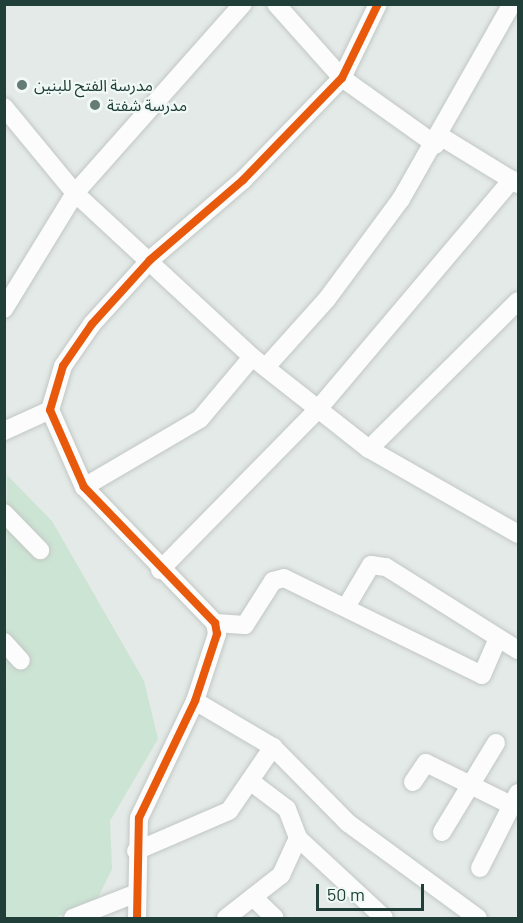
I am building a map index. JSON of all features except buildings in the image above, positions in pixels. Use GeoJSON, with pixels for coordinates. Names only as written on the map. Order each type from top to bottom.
{"type":"FeatureCollection","features":[{"type":"Feature","properties":{"kind":"street"},"geometry":{"type":"LineString","coordinates":[[6,302],[75,193],[243,4]]}},
{"type":"Feature","properties":{"kind":"street"},"geometry":{"type":"LineString","coordinates":[[160,570],[319,408],[515,182],[438,140],[342,78],[276,4]]}},
{"type":"Feature","properties":{"kind":"street"},"geometry":{"type":"LineString","coordinates":[[137,918],[136,851],[139,818],[195,701],[217,634],[215,622],[160,570],[84,487],[51,410],[63,366],[150,260],[243,180],[342,78],[378,4]]}},
{"type":"Feature","properties":{"kind":"street"},"geometry":{"type":"LineString","coordinates":[[84,487],[200,419],[327,299],[438,140],[512,4]]}},
{"type":"Feature","properties":{"kind":"street"},"geometry":{"type":"LineString","coordinates":[[4,107],[75,193],[259,362],[369,449],[519,534]]}},
{"type":"Feature","properties":{"kind":"street"},"geometry":{"type":"LineString","coordinates":[[369,449],[517,306]]}},
{"type":"Feature","properties":{"kind":"street"},"geometry":{"type":"LineString","coordinates":[[4,431],[51,410]]}},
{"type":"Feature","properties":{"kind":"street"},"geometry":{"type":"LineString","coordinates":[[4,513],[40,550]]}},
{"type":"Feature","properties":{"kind":"street"},"geometry":{"type":"LineString","coordinates":[[346,607],[370,565],[386,567],[519,650]]}},
{"type":"Feature","properties":{"kind":"street"},"geometry":{"type":"LineString","coordinates":[[215,622],[245,625],[273,581],[284,578],[482,675],[498,638]]}},
{"type":"Feature","properties":{"kind":"street"},"geometry":{"type":"LineString","coordinates":[[4,642],[21,661]]}},
{"type":"Feature","properties":{"kind":"street"},"geometry":{"type":"LineString","coordinates":[[195,701],[273,747],[306,784],[348,823],[478,918]]}},
{"type":"Feature","properties":{"kind":"street"},"geometry":{"type":"LineString","coordinates":[[442,832],[468,784],[496,743]]}},
{"type":"Feature","properties":{"kind":"street"},"geometry":{"type":"LineString","coordinates":[[136,851],[229,811],[273,747]]}},
{"type":"Feature","properties":{"kind":"street"},"geometry":{"type":"LineString","coordinates":[[413,782],[426,763],[468,784],[515,799],[480,868]]}},
{"type":"Feature","properties":{"kind":"street"},"geometry":{"type":"LineString","coordinates":[[250,782],[287,809],[298,838],[384,918]]}},
{"type":"Feature","properties":{"kind":"street"},"geometry":{"type":"LineString","coordinates":[[287,809],[306,784]]}},
{"type":"Feature","properties":{"kind":"street"},"geometry":{"type":"LineString","coordinates":[[226,918],[280,875],[298,838]]}},
{"type":"Feature","properties":{"kind":"street"},"geometry":{"type":"LineString","coordinates":[[73,918],[137,893]]}},
{"type":"Feature","properties":{"kind":"street"},"geometry":{"type":"LineString","coordinates":[[253,897],[275,918]]}},
{"type":"Feature","properties":{"kind":"green space"},"geometry":{"type":"Polygon","coordinates":[[[7,475],[52,521],[144,681],[158,739],[110,821],[112,869],[98,898],[55,918],[5,918],[7,475]]]}},
{"type":"Feature","properties":{"kind":"cycle path"},"geometry":{"type":"LineString","coordinates":[[137,918],[139,818],[195,701],[217,634],[215,623],[84,487],[50,410],[63,366],[92,324],[150,260],[243,180],[342,78],[378,4]]}},
{"type":"Feature","properties":{"kind":"place","name":"مدرسة الفتح للبنين"},"geometry":{"type":"Point","coordinates":[22,85]}},
{"type":"Feature","properties":{"kind":"place","name":"مدرسة شفتة"},"geometry":{"type":"Point","coordinates":[95,105]}}]}
